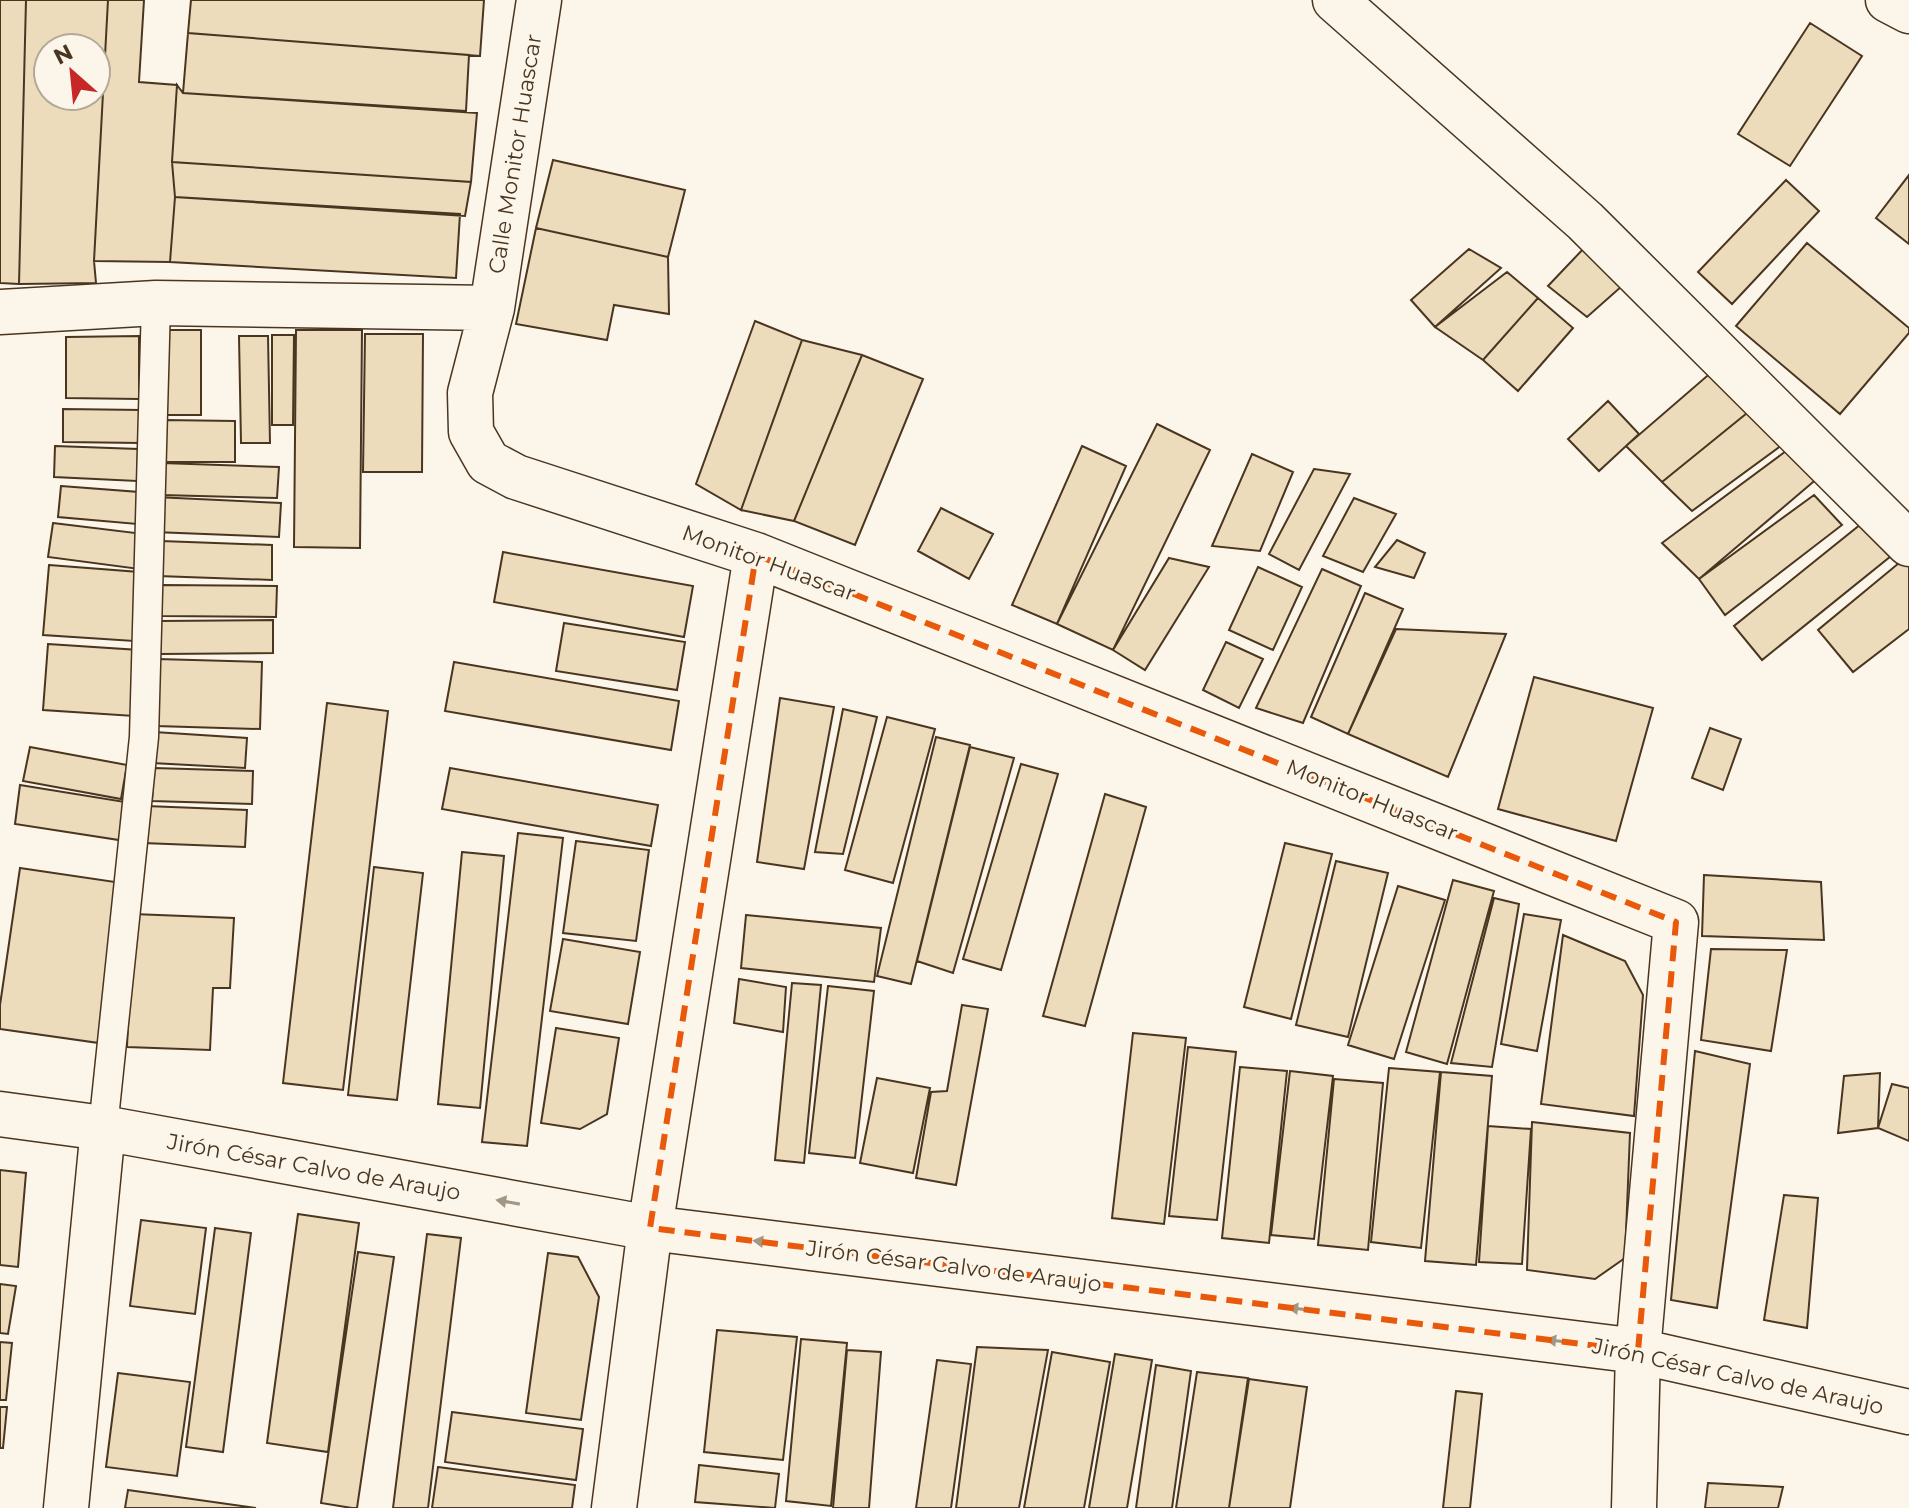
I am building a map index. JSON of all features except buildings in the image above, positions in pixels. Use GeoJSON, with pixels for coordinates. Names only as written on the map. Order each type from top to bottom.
{"type":"FeatureCollection","features":[{"type":"Feature","properties":{"kind":"street","name":"Calle Monitor Huascar"},"geometry":{"type":"LineString","coordinates":[[516,477],[488,462],[471,432],[470,393],[492,308],[539,0]]}},
{"type":"Feature","properties":{"kind":"street"},"geometry":{"type":"LineString","coordinates":[[1335,0],[1585,221],[1909,544]]}},
{"type":"Feature","properties":{"kind":"street"},"geometry":{"type":"LineString","coordinates":[[1888,0],[1909,11]]}},
{"type":"Feature","properties":{"kind":"street"},"geometry":{"type":"LineString","coordinates":[[0,312],[156,303],[492,308]]}},
{"type":"Feature","properties":{"kind":"street","name":"Monitor Huascar"},"geometry":{"type":"LineString","coordinates":[[516,477],[756,555],[1676,922],[1638,1351],[1634,1508]]}},
{"type":"Feature","properties":{"kind":"street"},"geometry":{"type":"LineString","coordinates":[[614,1508],[650,1228],[756,555]]}},
{"type":"Feature","properties":{"kind":"street","name":"Jirón César Calvo de Araujo"},"geometry":{"type":"LineString","coordinates":[[0,1114],[103,1128],[650,1228],[1638,1351],[1909,1412]]}},
{"type":"Feature","properties":{"kind":"street"},"geometry":{"type":"LineString","coordinates":[[66,1508],[103,1128]]}},
{"type":"Feature","properties":{"kind":"lane"},"geometry":{"type":"LineString","coordinates":[[103,1128],[144,737],[156,303]]}},
{"type":"Feature","properties":{"kind":"highlighted area"},"geometry":{"type":"Polygon","coordinates":[[[756,555],[1676,922],[1638,1351],[650,1228],[756,555]]]}}]}
